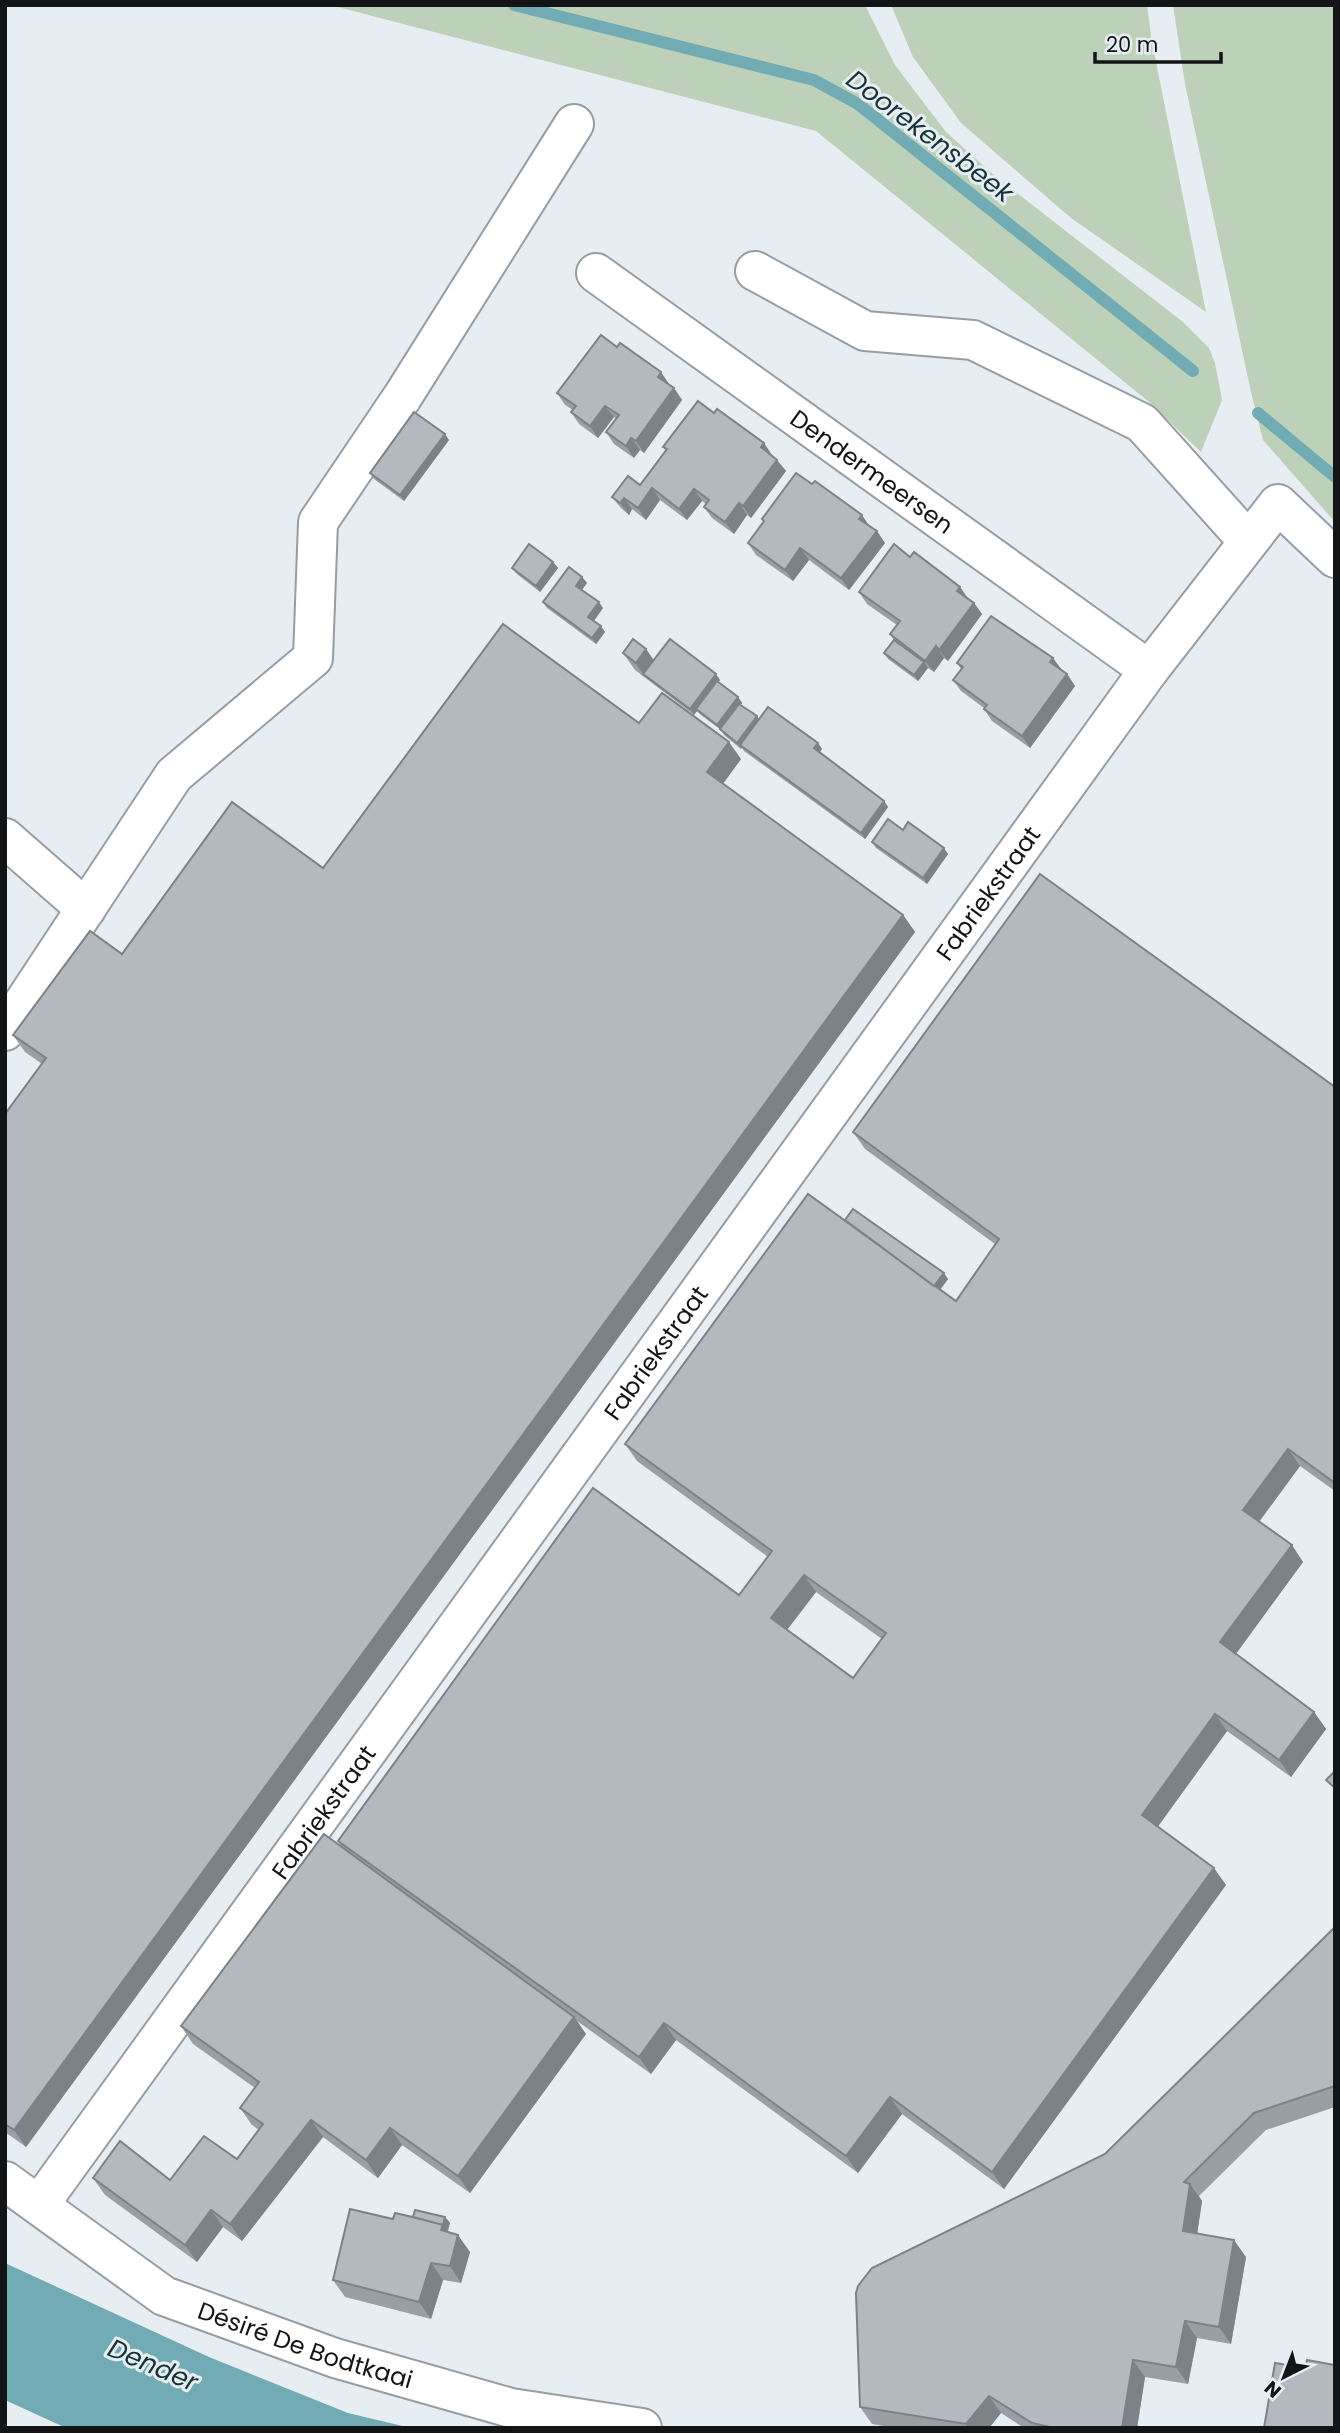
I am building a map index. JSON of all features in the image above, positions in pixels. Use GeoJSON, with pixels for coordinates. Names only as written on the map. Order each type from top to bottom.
{"type":"FeatureCollection","features":[{"type":"Feature","properties":{"kind":"street"},"geometry":{"type":"LineString","coordinates":[[5,1031],[174,775],[313,658],[318,522],[403,397],[574,124]]}},
{"type":"Feature","properties":{"kind":"street"},"geometry":{"type":"LineString","coordinates":[[755,271],[865,331],[973,340],[1142,423],[1248,541]]}},
{"type":"Feature","properties":{"kind":"street","name":"Dendermeersen"},"geometry":{"type":"LineString","coordinates":[[596,273],[1149,670]]}},
{"type":"Feature","properties":{"kind":"street","name":"Fabriekstraat"},"geometry":{"type":"LineString","coordinates":[[39,2205],[1149,670],[1278,503],[1335,558]]}},
{"type":"Feature","properties":{"kind":"street"},"geometry":{"type":"LineString","coordinates":[[5,838],[86,909]]}},
{"type":"Feature","properties":{"kind":"street","name":"Désiré De Bodtkaai"},"geometry":{"type":"LineString","coordinates":[[5,2181],[164,2296],[335,2358],[511,2408],[642,2428]]}},
{"type":"Feature","properties":{"kind":"green space"},"geometry":{"type":"Polygon","coordinates":[[[330,5],[865,5],[895,65],[946,132],[995,176],[1183,322],[1209,348],[1215,363],[1222,400],[1201,452],[1149,402],[816,131],[330,5]]]}},
{"type":"Feature","properties":{"kind":"green space"},"geometry":{"type":"Polygon","coordinates":[[[891,5],[1147,5],[1206,312],[1071,218],[961,123],[913,57],[891,5]]]}},
{"type":"Feature","properties":{"kind":"green space"},"geometry":{"type":"Polygon","coordinates":[[[1173,5],[1335,5],[1335,522],[1263,440],[1185,84],[1173,5]]]}},
{"type":"Feature","properties":{"kind":"water","name":"Dender"},"geometry":{"type":"Polygon","coordinates":[[[5,2263],[209,2357],[348,2413],[411,2428],[66,2428],[5,2400],[5,2263]]]}},
{"type":"Feature","properties":{"kind":"building"},"geometry":{"type":"Polygon","coordinates":[[[601,335],[617,347],[620,343],[661,372],[658,377],[674,388],[636,441],[631,438],[626,446],[606,432],[619,415],[605,406],[590,426],[571,412],[576,406],[557,393],[601,335]]]}},
{"type":"Feature","properties":{"kind":"building"},"geometry":{"type":"Polygon","coordinates":[[[698,401],[714,413],[717,409],[764,443],[761,447],[777,460],[743,506],[739,503],[725,522],[704,507],[709,500],[694,489],[679,509],[652,488],[638,508],[624,498],[620,503],[612,497],[628,476],[640,485],[667,449],[663,447],[698,401]]]}},
{"type":"Feature","properties":{"kind":"building"},"geometry":{"type":"Polygon","coordinates":[[[414,412],[445,434],[400,495],[370,473],[414,412]]]}},
{"type":"Feature","properties":{"kind":"building"},"geometry":{"type":"Polygon","coordinates":[[[796,473],[812,484],[815,481],[862,515],[859,519],[877,531],[841,578],[800,548],[785,570],[748,543],[796,473]]]}},
{"type":"Feature","properties":{"kind":"building"},"geometry":{"type":"Polygon","coordinates":[[[529,544],[553,562],[536,586],[512,568],[529,544]]]}},
{"type":"Feature","properties":{"kind":"building"},"geometry":{"type":"Polygon","coordinates":[[[894,544],[910,557],[914,552],[960,587],[957,591],[974,603],[939,650],[936,646],[925,661],[890,634],[900,621],[859,592],[894,544]]]}},
{"type":"Feature","properties":{"kind":"building"},"geometry":{"type":"Polygon","coordinates":[[[569,567],[582,577],[576,586],[599,602],[588,617],[601,626],[592,638],[543,602],[569,567]]]}},
{"type":"Feature","properties":{"kind":"building"},"geometry":{"type":"Polygon","coordinates":[[[991,616],[1053,658],[1050,662],[1067,674],[1022,736],[984,709],[987,705],[953,680],[963,667],[957,663],[991,616]]]}},
{"type":"Feature","properties":{"kind":"building"},"geometry":{"type":"Polygon","coordinates":[[[503,624],[639,723],[662,693],[729,742],[707,772],[903,915],[14,2130],[5,2124],[5,1114],[46,1058],[13,1035],[90,931],[122,954],[232,802],[323,868],[503,624]]]}},
{"type":"Feature","properties":{"kind":"building"},"geometry":{"type":"Polygon","coordinates":[[[633,639],[646,649],[636,663],[623,653],[633,639]]]}},
{"type":"Feature","properties":{"kind":"building"},"geometry":{"type":"Polygon","coordinates":[[[670,639],[716,674],[690,709],[643,674],[670,639]]]}},
{"type":"Feature","properties":{"kind":"building"},"geometry":{"type":"Polygon","coordinates":[[[894,640],[924,662],[914,675],[884,653],[894,640]]]}},
{"type":"Feature","properties":{"kind":"building"},"geometry":{"type":"Polygon","coordinates":[[[717,681],[738,697],[717,725],[696,709],[717,681]]]}},
{"type":"Feature","properties":{"kind":"building"},"geometry":{"type":"Polygon","coordinates":[[[739,704],[757,716],[737,743],[720,729],[739,704]]]}},
{"type":"Feature","properties":{"kind":"building"},"geometry":{"type":"Polygon","coordinates":[[[768,707],[818,743],[814,748],[884,801],[861,833],[740,745],[768,707]]]}},
{"type":"Feature","properties":{"kind":"building"},"geometry":{"type":"Polygon","coordinates":[[[888,819],[903,830],[908,822],[944,848],[923,878],[872,842],[888,819]]]}},
{"type":"Feature","properties":{"kind":"building"},"geometry":{"type":"Polygon","coordinates":[[[1040,874],[1335,1087],[1335,1483],[1288,1449],[1243,1510],[1292,1545],[1220,1642],[1314,1712],[1279,1760],[1215,1714],[1142,1815],[1214,1868],[992,2172],[890,2097],[846,2156],[664,2023],[639,2057],[338,1841],[593,1488],[739,1595],[772,1551],[625,1444],[808,1194],[956,1301],[999,1239],[853,1132],[1040,874]],[[804,1575],[771,1618],[853,1678],[886,1633],[804,1575]]]}},
{"type":"Feature","properties":{"kind":"building"},"geometry":{"type":"Polygon","coordinates":[[[853,1209],[944,1273],[934,1286],[845,1220],[853,1209]]]}},
{"type":"Feature","properties":{"kind":"building"},"geometry":{"type":"Polygon","coordinates":[[[1335,1771],[1335,1788],[1326,1780],[1335,1771]]]}},
{"type":"Feature","properties":{"kind":"building"},"geometry":{"type":"Polygon","coordinates":[[[324,1834],[574,2017],[458,2176],[390,2128],[366,2160],[311,2120],[230,2224],[211,2210],[185,2245],[93,2178],[120,2141],[170,2180],[204,2136],[237,2159],[263,2124],[240,2108],[259,2082],[181,2026],[324,1834]]]}},
{"type":"Feature","properties":{"kind":"building"},"geometry":{"type":"Polygon","coordinates":[[[1335,1927],[1335,2086],[1254,2113],[1184,2182],[1190,2184],[1183,2231],[1234,2240],[1219,2327],[1185,2321],[1176,2367],[1133,2360],[1122,2428],[1054,2428],[1032,2423],[989,2396],[966,2424],[860,2407],[856,2293],[872,2268],[1105,2154],[1335,1927]]]}},
{"type":"Feature","properties":{"kind":"building"},"geometry":{"type":"Polygon","coordinates":[[[350,2209],[393,2219],[395,2213],[443,2224],[441,2230],[458,2235],[450,2266],[431,2263],[419,2302],[333,2280],[350,2209]]]}},
{"type":"Feature","properties":{"kind":"building"},"geometry":{"type":"Polygon","coordinates":[[[415,2210],[445,2217],[443,2225],[413,2217],[415,2210]]]}},
{"type":"Feature","properties":{"kind":"building"},"geometry":{"type":"Polygon","coordinates":[[[1307,2360],[1335,2365],[1335,2428],[1264,2428],[1275,2363],[1305,2368],[1307,2360]]]}},
{"type":"Feature","properties":{"kind":"waterway","name":"Doorekensbeek"},"geometry":{"type":"LineString","coordinates":[[514,5],[814,80],[858,104],[1193,371]]}},
{"type":"Feature","properties":{"kind":"waterway","name":"Doorekensbeek"},"geometry":{"type":"LineString","coordinates":[[1258,413],[1335,477]]}}]}
